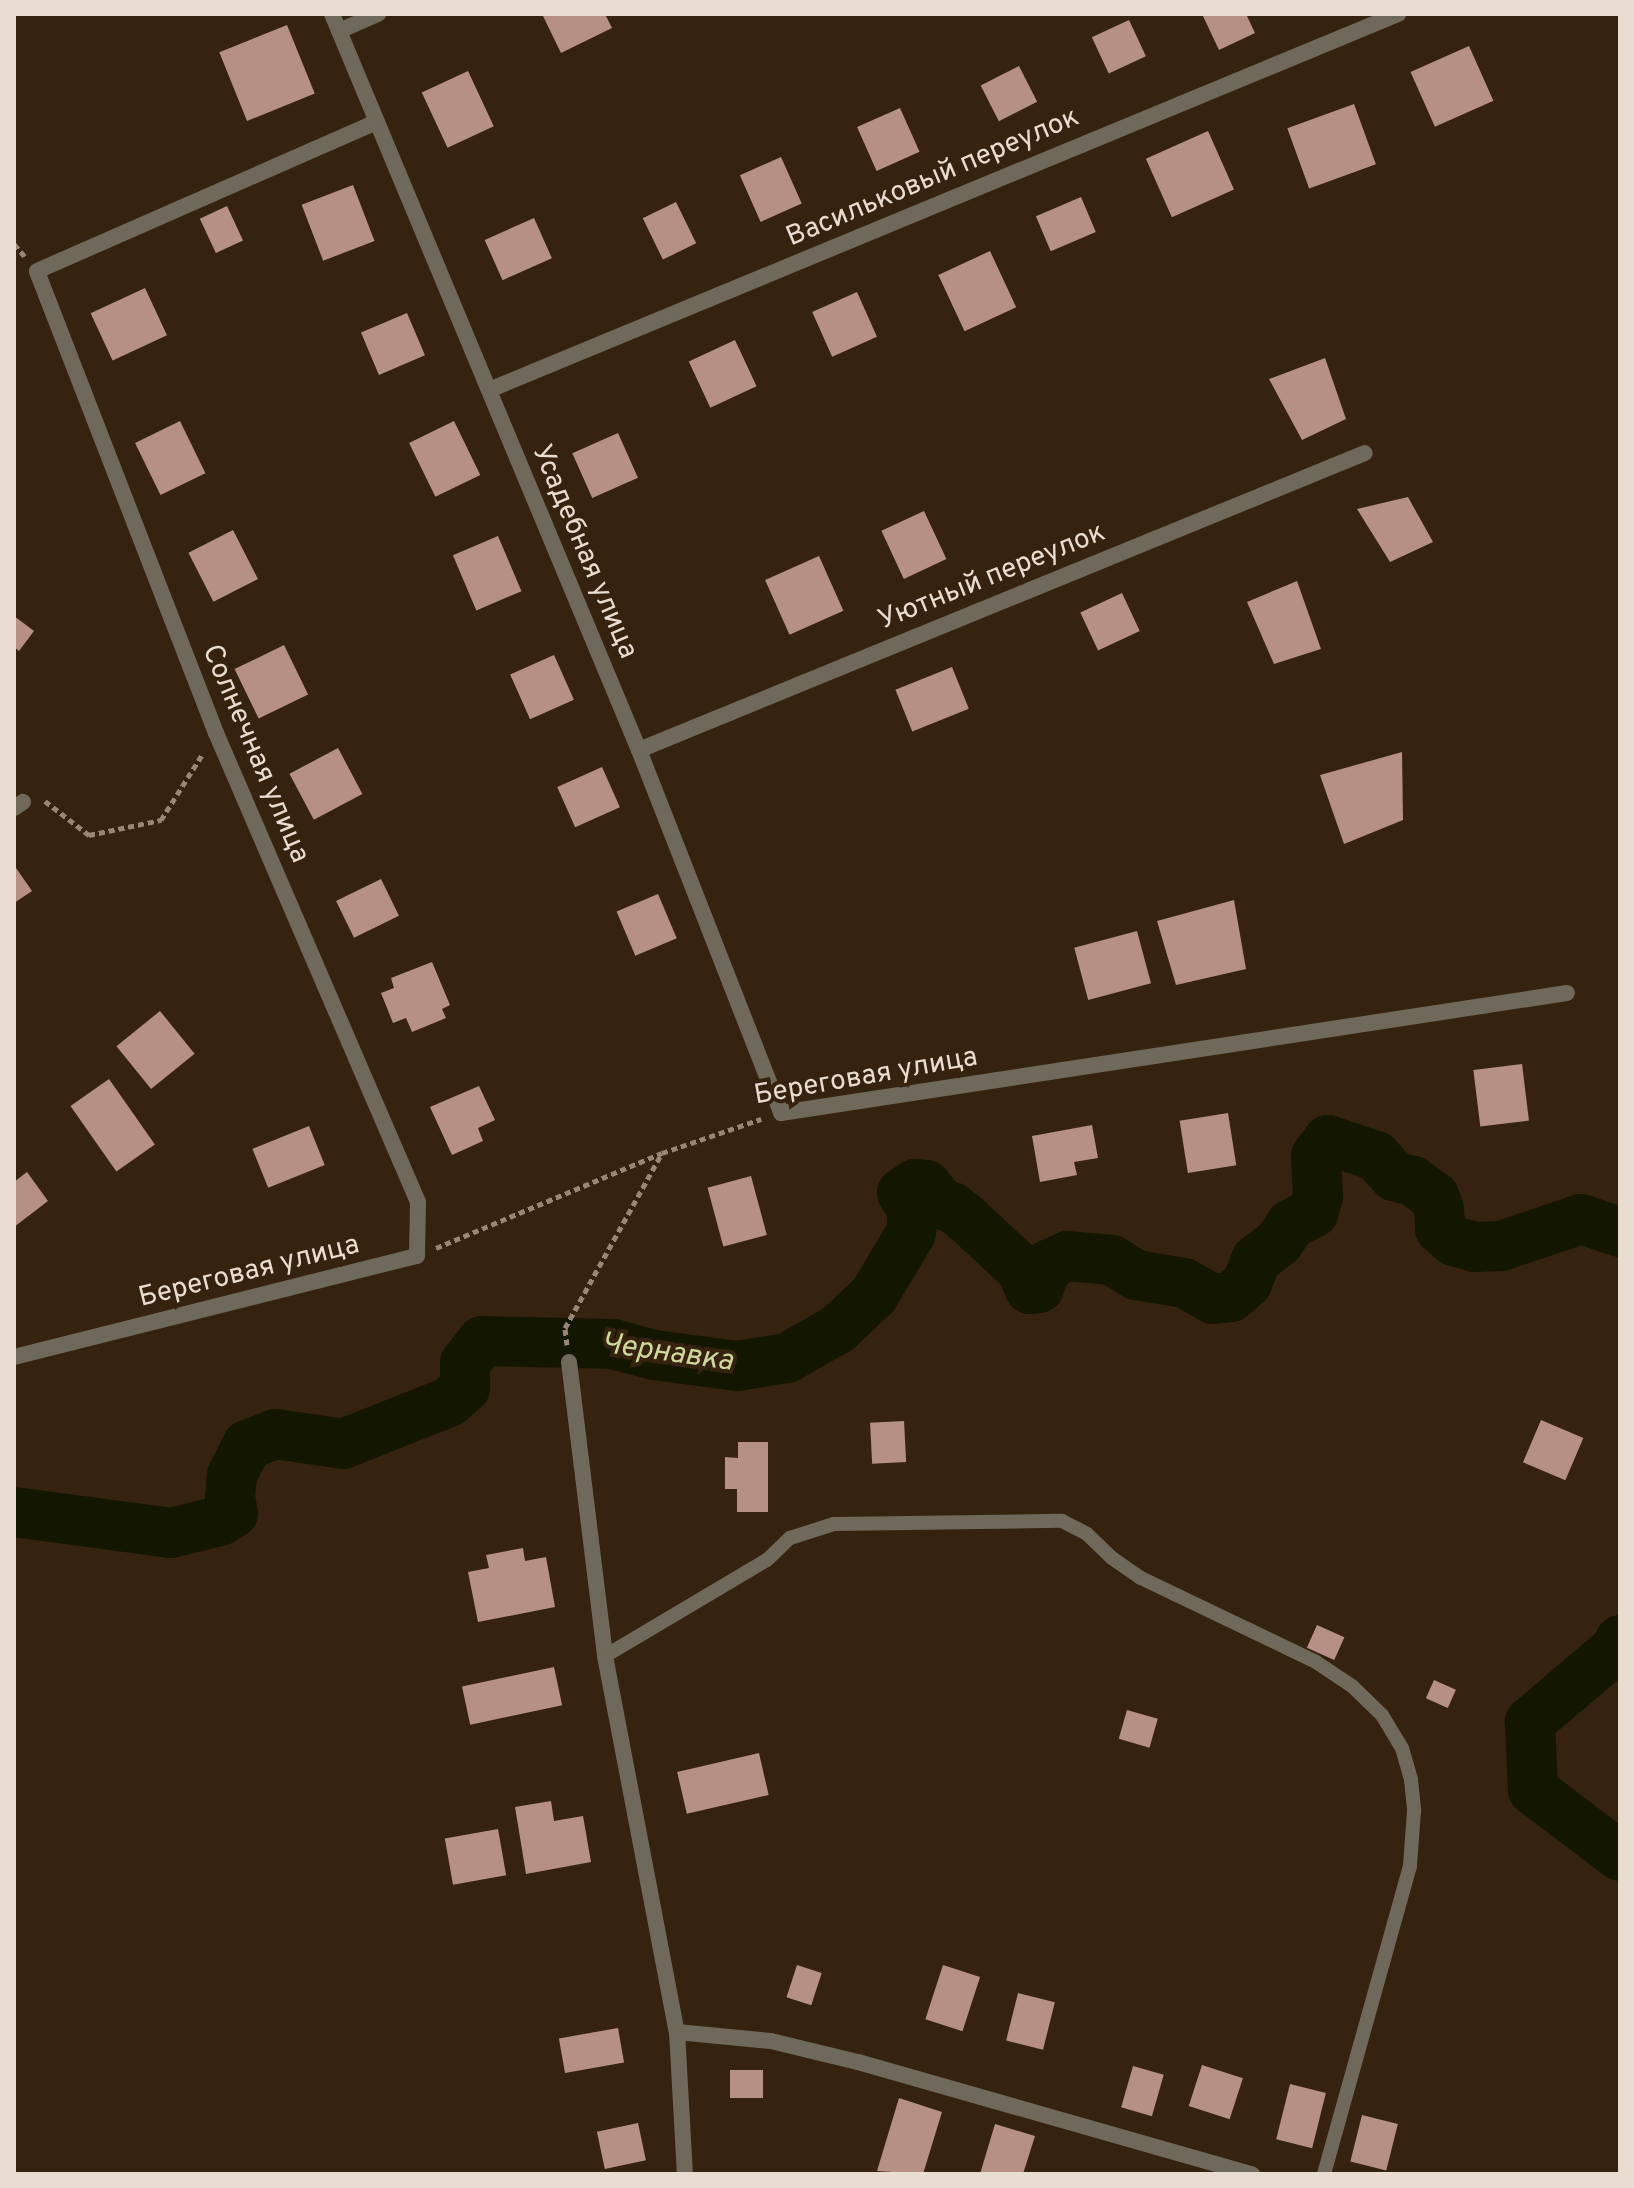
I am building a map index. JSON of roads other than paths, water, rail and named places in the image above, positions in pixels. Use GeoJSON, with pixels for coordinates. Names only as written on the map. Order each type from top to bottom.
{"type":"FeatureCollection","features":[{"type":"Feature","properties":{"kind":"street","name":"Усадебная улица"},"geometry":{"type":"LineString","coordinates":[[332,14],[639,750],[781,1113]]}},
{"type":"Feature","properties":{"kind":"street"},"geometry":{"type":"LineString","coordinates":[[339,31],[378,14]]}},
{"type":"Feature","properties":{"kind":"street","name":"Васильковый переулок"},"geometry":{"type":"LineString","coordinates":[[489,390],[1398,14]]}},
{"type":"Feature","properties":{"kind":"street","name":"Солнечная улица"},"geometry":{"type":"LineString","coordinates":[[377,122],[37,271],[216,733],[418,1202],[417,1256]]}},
{"type":"Feature","properties":{"kind":"street","name":"Уютный переулок"},"geometry":{"type":"LineString","coordinates":[[639,750],[1365,453]]}},
{"type":"Feature","properties":{"kind":"street","name":"Береговая улица"},"geometry":{"type":"LineString","coordinates":[[781,1113],[1567,993]]}},
{"type":"Feature","properties":{"kind":"street","name":"Береговая улица"},"geometry":{"type":"LineString","coordinates":[[14,1357],[417,1256]]}},
{"type":"Feature","properties":{"kind":"street"},"geometry":{"type":"LineString","coordinates":[[569,1362],[605,1656],[677,2032],[685,2174]]}},
{"type":"Feature","properties":{"kind":"street"},"geometry":{"type":"LineString","coordinates":[[677,2032],[771,2041],[858,2062],[1252,2174]]}},
{"type":"Feature","properties":{"kind":"lane"},"geometry":{"type":"LineString","coordinates":[[605,1656],[767,1560],[790,1538],[834,1524],[1062,1521],[1087,1534],[1112,1558],[1141,1578],[1316,1662],[1352,1686],[1382,1715],[1402,1748],[1411,1780],[1414,1811],[1410,1866],[1324,2174]]}},
{"type":"Feature","properties":{"kind":"waterway","name":"Чернавка"},"geometry":{"type":"LineString","coordinates":[[14,1512],[171,1533],[220,1521],[233,1513],[230,1497],[232,1475],[247,1445],[276,1434],[343,1444],[449,1402],[465,1388],[465,1363],[482,1341],[613,1344],[654,1355],[737,1366],[787,1358],[838,1329],[874,1295],[911,1233],[913,1211],[902,1193],[915,1184],[926,1185],[943,1205],[952,1207],[968,1220],[1021,1269],[1030,1289],[1039,1288],[1048,1265],[1067,1256],[1112,1260],[1136,1275],[1184,1283],[1213,1299],[1231,1297],[1247,1283],[1256,1260],[1279,1242],[1291,1224],[1313,1213],[1318,1197],[1316,1156],[1328,1140],[1376,1156],[1394,1176],[1413,1181],[1434,1196],[1439,1209],[1440,1229],[1454,1241],[1475,1247],[1501,1246],[1581,1219],[1620,1232]]}},
{"type":"Feature","properties":{"kind":"waterway"},"geometry":{"type":"LineString","coordinates":[[1620,1640],[1618,1647],[1530,1722],[1533,1790],[1620,1856]]}}]}
